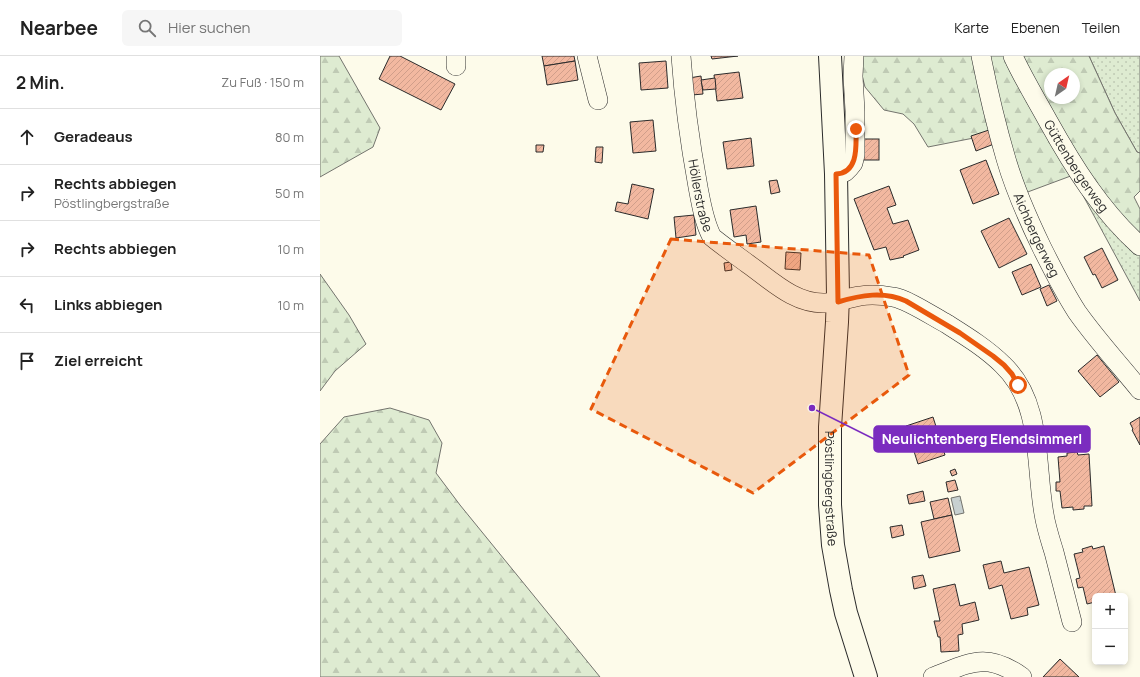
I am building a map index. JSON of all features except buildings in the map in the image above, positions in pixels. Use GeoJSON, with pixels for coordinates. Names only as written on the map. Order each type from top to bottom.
{"type":"FeatureCollection","features":[{"type":"Feature","properties":{"kind":"main road","name":"Pöstlingbergstraße"},"geometry":{"type":"LineString","coordinates":[[830,56],[836,174],[838,302],[830,427],[830,498],[836,567],[846,613],[866,677]]}},
{"type":"Feature","properties":{"kind":"street"},"geometry":{"type":"LineString","coordinates":[[587,56],[598,100]]}},
{"type":"Feature","properties":{"kind":"street","name":"Höllerstraße"},"geometry":{"type":"LineString","coordinates":[[681,56],[684,95],[692,155],[703,213],[712,237],[790,294],[806,301],[823,303],[838,302],[853,297],[868,295],[898,298],[936,318],[960,333],[993,356],[1012,374],[1024,394],[1032,421],[1044,516],[1072,622]]}},
{"type":"Feature","properties":{"kind":"street"},"geometry":{"type":"LineString","coordinates":[[836,174],[845,172],[853,163],[855,155],[856,129],[855,90],[853,76],[854,56]]}},
{"type":"Feature","properties":{"kind":"street","name":"Aichbergerweg"},"geometry":{"type":"LineString","coordinates":[[981,56],[994,117],[1006,160],[1017,191],[1033,228],[1059,282],[1077,312],[1093,334],[1140,390]]}},
{"type":"Feature","properties":{"kind":"street","name":"Güttenbergerweg"},"geometry":{"type":"LineString","coordinates":[[1013,56],[1054,132],[1082,179],[1116,222],[1140,246]]}},
{"type":"Feature","properties":{"kind":"street"},"geometry":{"type":"LineString","coordinates":[[933,677],[970,663],[981,661],[1001,664],[1022,677]]}},
{"type":"Feature","properties":{"kind":"highlighted area"},"geometry":{"type":"Polygon","coordinates":[[[671,239],[869,255],[909,375],[753,493],[591,409],[671,239]]]}},
{"type":"Feature","properties":{"kind":"green space"},"geometry":{"type":"Polygon","coordinates":[[[320,56],[339,56],[380,128],[373,147],[320,177],[320,56]]]}},
{"type":"Feature","properties":{"kind":"green space"},"geometry":{"type":"Polygon","coordinates":[[[857,56],[1089,56],[1115,113],[1137,152],[1140,153],[1140,191],[1134,197],[1140,209],[1140,235],[1076,174],[1025,193],[994,134],[928,147],[914,124],[903,114],[884,110],[865,87],[857,56]]]}},
{"type":"Feature","properties":{"kind":"green space"},"geometry":{"type":"Polygon","coordinates":[[[1089,56],[1140,56],[1140,153],[1137,152],[1115,113],[1089,56]]]}},
{"type":"Feature","properties":{"kind":"green space"},"geometry":{"type":"Polygon","coordinates":[[[1072,175],[1140,251],[1140,301],[1072,175]]]}},
{"type":"Feature","properties":{"kind":"green space"},"geometry":{"type":"Polygon","coordinates":[[[320,274],[349,315],[366,344],[335,371],[320,391],[320,274]]]}},
{"type":"Feature","properties":{"kind":"green space"},"geometry":{"type":"Polygon","coordinates":[[[390,408],[429,420],[442,443],[436,473],[460,505],[600,677],[320,677],[320,444],[344,417],[390,408]]]}},
{"type":"Feature","properties":{"kind":"water"},"geometry":{"type":"Polygon","coordinates":[[[960,496],[964,513],[955,515],[951,498],[960,496]]]}},
{"type":"Feature","properties":{"kind":"place","name":"Neulichtenberg Elendsimmerl"},"geometry":{"type":"Point","coordinates":[812,408]}},
{"type":"Feature","properties":{"kind":"route"},"geometry":{"type":"LineString","coordinates":[[856,129],[855,155],[853,163],[845,172],[836,174],[838,302],[853,297],[868,295],[892,296],[906,301],[960,333],[993,356],[1012,374],[1018,385]]}}]}
